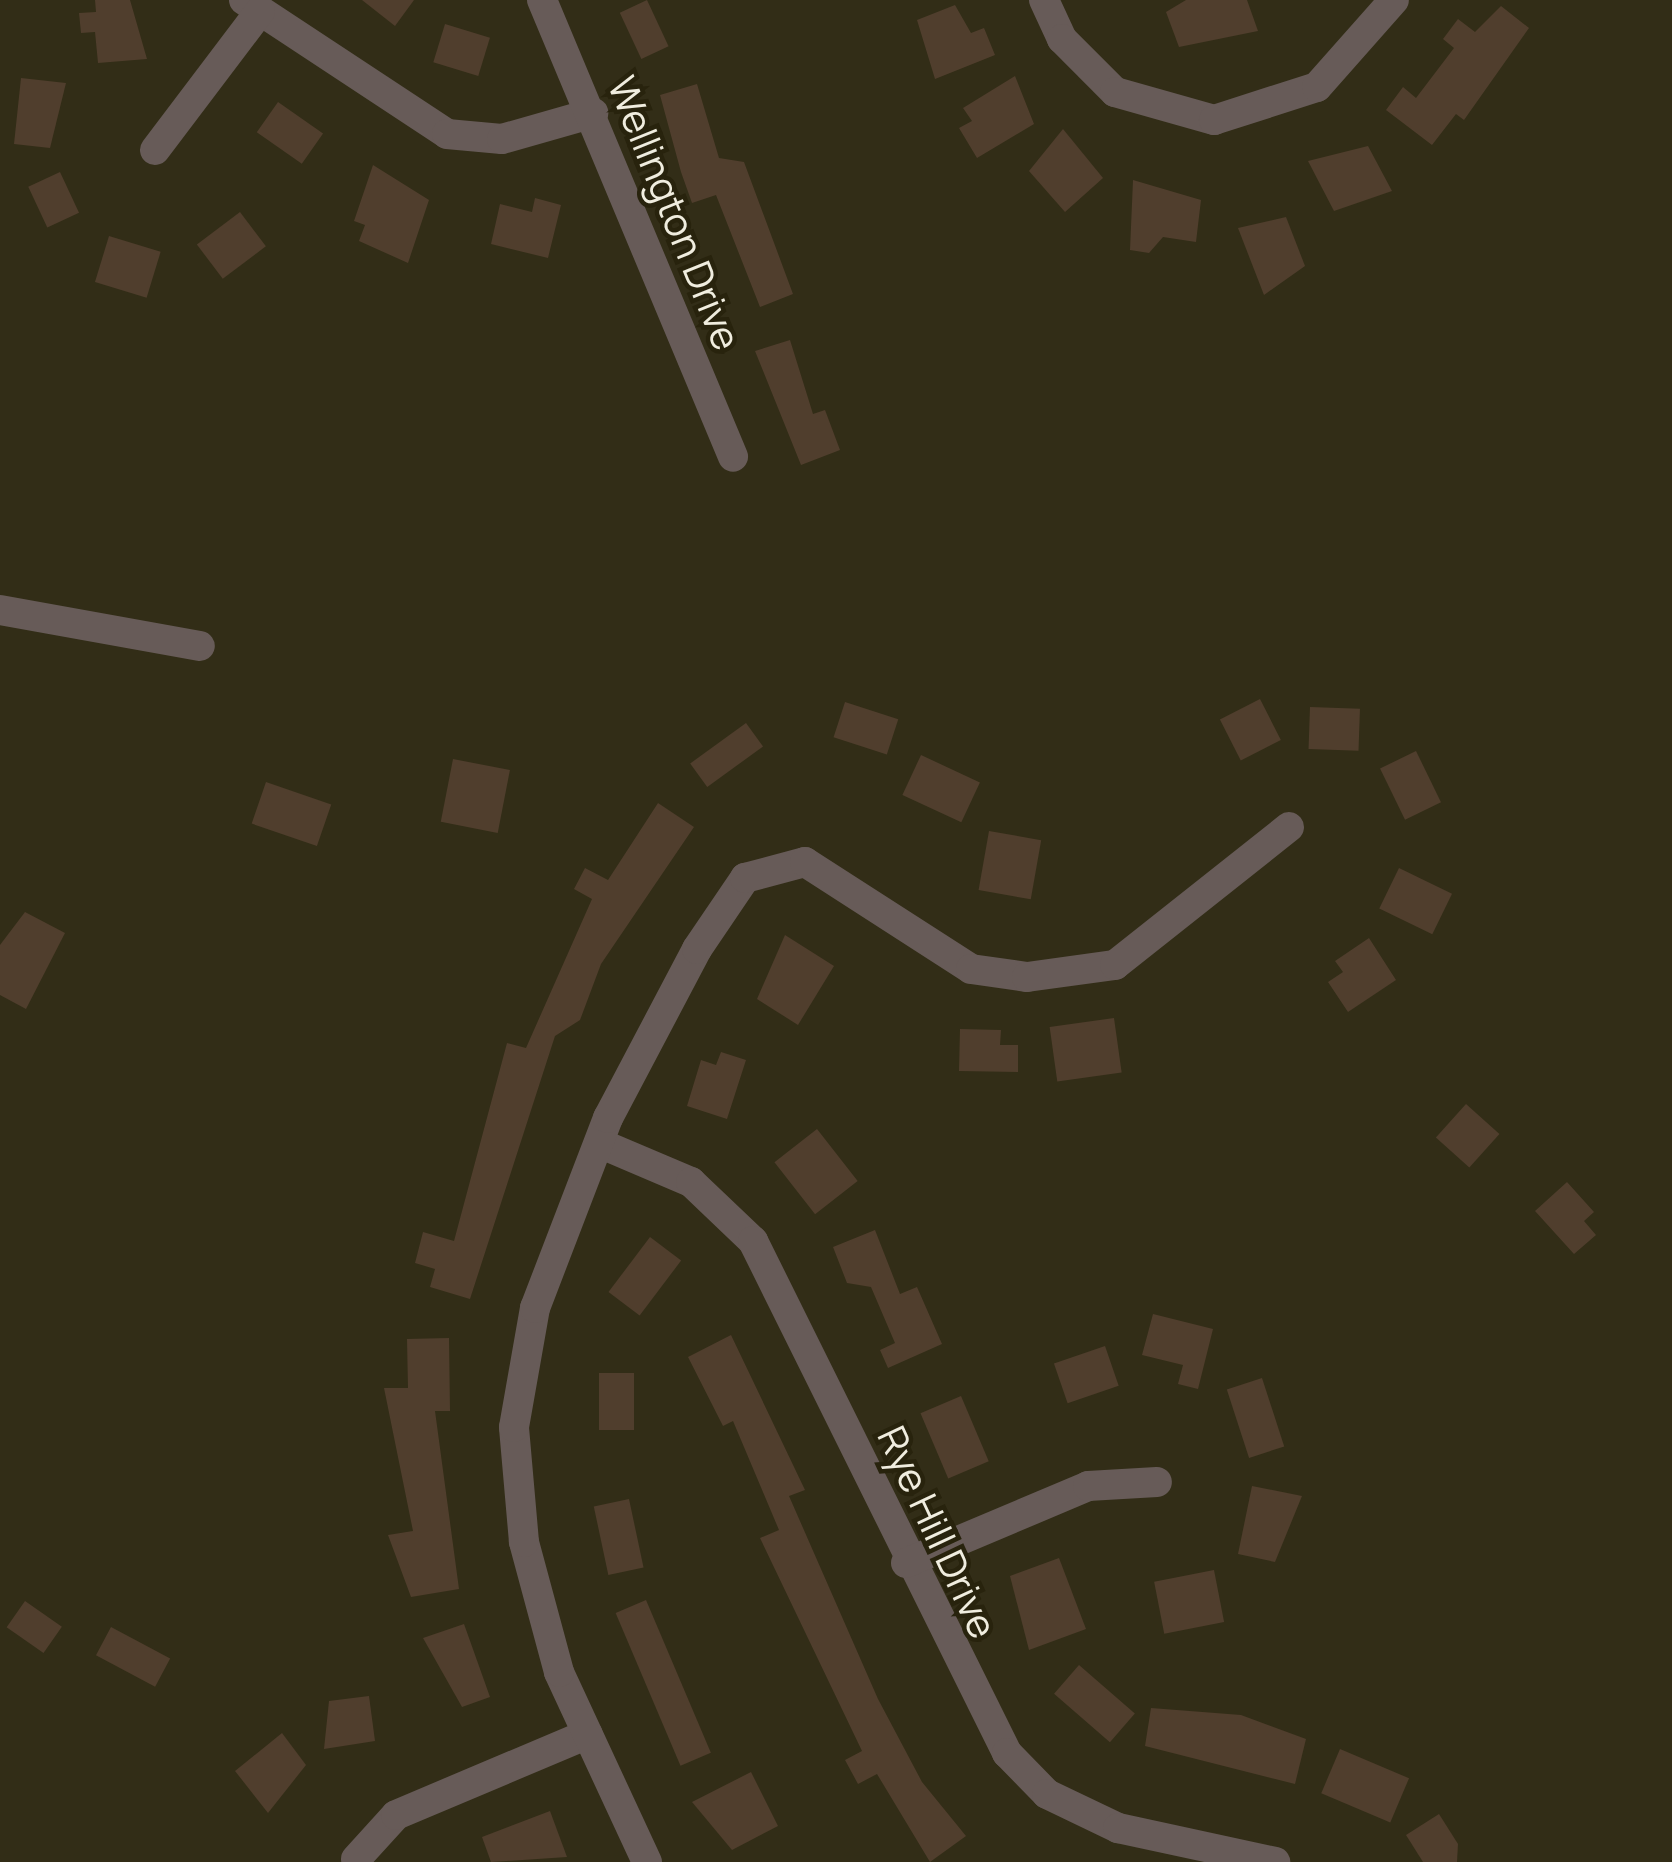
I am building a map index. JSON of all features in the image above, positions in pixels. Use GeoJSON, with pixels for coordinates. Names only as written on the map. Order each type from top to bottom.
{"type":"FeatureCollection","features":[{"type":"Feature","properties":{"kind":"street","name":"Wellington Drive"},"geometry":{"type":"LineString","coordinates":[[542,0],[734,457]]}},
{"type":"Feature","properties":{"kind":"street"},"geometry":{"type":"LineString","coordinates":[[1044,0],[1062,39],[1115,92],[1214,120],[1317,87],[1394,0]]}},
{"type":"Feature","properties":{"kind":"street"},"geometry":{"type":"LineString","coordinates":[[155,150],[252,6],[447,134],[502,139],[592,112]]}},
{"type":"Feature","properties":{"kind":"street"},"geometry":{"type":"LineString","coordinates":[[0,610],[200,646]]}},
{"type":"Feature","properties":{"kind":"street"},"geometry":{"type":"LineString","coordinates":[[646,1862],[588,1734],[524,1542],[514,1427],[535,1308],[599,1143],[697,949],[745,878],[778,862],[805,862],[855,888],[970,969],[1027,977],[1114,964],[1289,827]]}},
{"type":"Feature","properties":{"kind":"street","name":"Rye Hill Drive"},"geometry":{"type":"LineString","coordinates":[[599,1143],[691,1182],[753,1241],[980,1712],[1047,1795],[1118,1828],[1275,1862]]}},
{"type":"Feature","properties":{"kind":"street"},"geometry":{"type":"LineString","coordinates":[[906,1563],[1088,1486],[1157,1482]]}},
{"type":"Feature","properties":{"kind":"street"},"geometry":{"type":"LineString","coordinates":[[356,1859],[396,1815],[588,1734]]}},
{"type":"Feature","properties":{"kind":"building"},"geometry":{"type":"Polygon","coordinates":[[[95,0],[130,0],[147,59],[98,63],[95,32],[81,33],[79,13],[96,12],[95,0]]]}},
{"type":"Feature","properties":{"kind":"building"},"geometry":{"type":"Polygon","coordinates":[[[362,0],[414,0],[395,26],[362,0]]]}},
{"type":"Feature","properties":{"kind":"building"},"geometry":{"type":"Polygon","coordinates":[[[647,0],[669,46],[641,59],[620,13],[647,0]]]}},
{"type":"Feature","properties":{"kind":"building"},"geometry":{"type":"Polygon","coordinates":[[[1186,0],[1247,0],[1258,31],[1179,47],[1166,12],[1186,0]]]}},
{"type":"Feature","properties":{"kind":"building"},"geometry":{"type":"Polygon","coordinates":[[[955,5],[971,33],[984,28],[995,55],[935,79],[917,20],[955,5]]]}},
{"type":"Feature","properties":{"kind":"building"},"geometry":{"type":"Polygon","coordinates":[[[1501,6],[1529,28],[1464,120],[1456,114],[1432,145],[1386,110],[1403,87],[1416,98],[1454,48],[1443,39],[1458,19],[1475,32],[1501,6]]]}},
{"type":"Feature","properties":{"kind":"building"},"geometry":{"type":"Polygon","coordinates":[[[445,24],[490,38],[478,76],[433,62],[445,24]]]}},
{"type":"Feature","properties":{"kind":"building"},"geometry":{"type":"Polygon","coordinates":[[[1015,76],[1034,124],[977,158],[959,128],[972,121],[963,108],[1015,76]]]}},
{"type":"Feature","properties":{"kind":"building"},"geometry":{"type":"Polygon","coordinates":[[[21,78],[66,83],[50,148],[14,144],[21,78]]]}},
{"type":"Feature","properties":{"kind":"building"},"geometry":{"type":"Polygon","coordinates":[[[697,84],[719,158],[744,162],[793,294],[760,307],[716,195],[692,203],[681,172],[660,95],[697,84]]]}},
{"type":"Feature","properties":{"kind":"building"},"geometry":{"type":"Polygon","coordinates":[[[278,102],[323,134],[302,164],[257,132],[278,102]]]}},
{"type":"Feature","properties":{"kind":"building"},"geometry":{"type":"Polygon","coordinates":[[[1063,129],[1103,178],[1065,212],[1029,171],[1063,129]]]}},
{"type":"Feature","properties":{"kind":"building"},"geometry":{"type":"Polygon","coordinates":[[[1368,146],[1392,191],[1334,211],[1308,161],[1368,146]]]}},
{"type":"Feature","properties":{"kind":"building"},"geometry":{"type":"Polygon","coordinates":[[[373,165],[429,200],[408,263],[359,241],[365,225],[354,221],[373,165]]]}},
{"type":"Feature","properties":{"kind":"building"},"geometry":{"type":"Polygon","coordinates":[[[60,172],[79,213],[47,228],[28,187],[60,172]]]}},
{"type":"Feature","properties":{"kind":"building"},"geometry":{"type":"Polygon","coordinates":[[[1133,180],[1201,200],[1196,242],[1163,237],[1149,253],[1130,250],[1133,180]]]}},
{"type":"Feature","properties":{"kind":"building"},"geometry":{"type":"Polygon","coordinates":[[[535,198],[561,205],[548,258],[491,244],[500,204],[532,212],[535,198]]]}},
{"type":"Feature","properties":{"kind":"building"},"geometry":{"type":"Polygon","coordinates":[[[240,212],[266,246],[223,279],[197,244],[240,212]]]}},
{"type":"Feature","properties":{"kind":"building"},"geometry":{"type":"Polygon","coordinates":[[[1286,217],[1305,266],[1264,295],[1238,228],[1286,217]]]}},
{"type":"Feature","properties":{"kind":"building"},"geometry":{"type":"Polygon","coordinates":[[[109,236],[161,252],[147,298],[95,282],[109,236]]]}},
{"type":"Feature","properties":{"kind":"building"},"geometry":{"type":"Polygon","coordinates":[[[790,340],[813,414],[825,410],[840,450],[801,465],[755,351],[790,340]]]}},
{"type":"Feature","properties":{"kind":"building"},"geometry":{"type":"Polygon","coordinates":[[[1260,699],[1281,740],[1241,760],[1220,719],[1260,699]]]}},
{"type":"Feature","properties":{"kind":"building"},"geometry":{"type":"Polygon","coordinates":[[[845,702],[898,719],[887,754],[834,737],[845,702]]]}},
{"type":"Feature","properties":{"kind":"building"},"geometry":{"type":"Polygon","coordinates":[[[1310,707],[1360,709],[1359,751],[1309,749],[1310,707]]]}},
{"type":"Feature","properties":{"kind":"building"},"geometry":{"type":"Polygon","coordinates":[[[746,723],[763,746],[707,787],[690,764],[746,723]]]}},
{"type":"Feature","properties":{"kind":"building"},"geometry":{"type":"Polygon","coordinates":[[[1416,751],[1441,802],[1405,820],[1380,769],[1416,751]]]}},
{"type":"Feature","properties":{"kind":"building"},"geometry":{"type":"Polygon","coordinates":[[[921,755],[980,782],[961,822],[902,795],[921,755]]]}},
{"type":"Feature","properties":{"kind":"building"},"geometry":{"type":"Polygon","coordinates":[[[453,759],[510,770],[498,833],[441,822],[453,759]]]}},
{"type":"Feature","properties":{"kind":"building"},"geometry":{"type":"Polygon","coordinates":[[[266,782],[331,804],[317,846],[252,824],[266,782]]]}},
{"type":"Feature","properties":{"kind":"building"},"geometry":{"type":"Polygon","coordinates":[[[658,803],[694,827],[601,964],[580,1020],[555,1036],[470,1299],[430,1287],[435,1269],[415,1263],[423,1232],[454,1241],[507,1043],[526,1048],[592,899],[574,889],[585,868],[608,880],[658,803]]]}},
{"type":"Feature","properties":{"kind":"building"},"geometry":{"type":"Polygon","coordinates":[[[989,831],[1041,840],[1031,899],[979,890],[989,831]]]}},
{"type":"Feature","properties":{"kind":"building"},"geometry":{"type":"Polygon","coordinates":[[[1399,868],[1452,894],[1432,934],[1379,908],[1399,868]]]}},
{"type":"Feature","properties":{"kind":"building"},"geometry":{"type":"Polygon","coordinates":[[[25,912],[65,933],[26,1009],[0,995],[0,945],[25,912]]]}},
{"type":"Feature","properties":{"kind":"building"},"geometry":{"type":"Polygon","coordinates":[[[785,935],[834,966],[798,1025],[757,999],[785,935]]]}},
{"type":"Feature","properties":{"kind":"building"},"geometry":{"type":"Polygon","coordinates":[[[1369,938],[1396,980],[1348,1012],[1328,982],[1343,972],[1335,961],[1369,938]]]}},
{"type":"Feature","properties":{"kind":"building"},"geometry":{"type":"Polygon","coordinates":[[[1114,1018],[1122,1072],[1057,1082],[1050,1027],[1114,1018]]]}},
{"type":"Feature","properties":{"kind":"building"},"geometry":{"type":"Polygon","coordinates":[[[960,1029],[1001,1030],[1000,1045],[1018,1045],[1018,1072],[959,1071],[960,1029]]]}},
{"type":"Feature","properties":{"kind":"building"},"geometry":{"type":"Polygon","coordinates":[[[721,1052],[746,1060],[727,1119],[687,1106],[701,1060],[716,1065],[721,1052]]]}},
{"type":"Feature","properties":{"kind":"building"},"geometry":{"type":"Polygon","coordinates":[[[1466,1104],[1499,1134],[1469,1168],[1436,1137],[1466,1104]]]}},
{"type":"Feature","properties":{"kind":"building"},"geometry":{"type":"Polygon","coordinates":[[[817,1129],[858,1181],[815,1214],[774,1162],[817,1129]]]}},
{"type":"Feature","properties":{"kind":"building"},"geometry":{"type":"Polygon","coordinates":[[[1567,1182],[1594,1212],[1584,1221],[1596,1235],[1574,1254],[1535,1211],[1567,1182]]]}},
{"type":"Feature","properties":{"kind":"building"},"geometry":{"type":"Polygon","coordinates":[[[875,1230],[900,1294],[917,1287],[942,1344],[888,1368],[880,1350],[895,1343],[871,1287],[847,1283],[833,1247],[875,1230]]]}},
{"type":"Feature","properties":{"kind":"building"},"geometry":{"type":"Polygon","coordinates":[[[650,1237],[681,1260],[640,1316],[608,1292],[650,1237]]]}},
{"type":"Feature","properties":{"kind":"building"},"geometry":{"type":"Polygon","coordinates":[[[1153,1314],[1213,1329],[1198,1389],[1178,1384],[1183,1365],[1142,1355],[1153,1314]]]}},
{"type":"Feature","properties":{"kind":"building"},"geometry":{"type":"Polygon","coordinates":[[[731,1335],[805,1490],[789,1496],[878,1699],[922,1782],[966,1836],[930,1862],[877,1774],[858,1784],[845,1760],[862,1751],[760,1538],[779,1530],[733,1421],[723,1426],[688,1357],[731,1335]]]}},
{"type":"Feature","properties":{"kind":"building"},"geometry":{"type":"Polygon","coordinates":[[[449,1338],[450,1411],[435,1411],[459,1589],[411,1597],[388,1535],[413,1531],[384,1388],[408,1388],[407,1339],[449,1338]]]}},
{"type":"Feature","properties":{"kind":"building"},"geometry":{"type":"Polygon","coordinates":[[[1105,1346],[1119,1386],[1068,1403],[1054,1364],[1105,1346]]]}},
{"type":"Feature","properties":{"kind":"building"},"geometry":{"type":"Polygon","coordinates":[[[599,1373],[634,1373],[634,1430],[599,1430],[599,1373]]]}},
{"type":"Feature","properties":{"kind":"building"},"geometry":{"type":"Polygon","coordinates":[[[1262,1378],[1284,1446],[1249,1458],[1227,1389],[1262,1378]]]}},
{"type":"Feature","properties":{"kind":"building"},"geometry":{"type":"Polygon","coordinates":[[[961,1396],[989,1461],[948,1479],[920,1413],[961,1396]]]}},
{"type":"Feature","properties":{"kind":"building"},"geometry":{"type":"Polygon","coordinates":[[[1252,1486],[1302,1496],[1275,1562],[1238,1554],[1252,1486]]]}},
{"type":"Feature","properties":{"kind":"building"},"geometry":{"type":"Polygon","coordinates":[[[629,1499],[644,1567],[608,1575],[594,1506],[629,1499]]]}},
{"type":"Feature","properties":{"kind":"building"},"geometry":{"type":"Polygon","coordinates":[[[1059,1558],[1086,1629],[1029,1650],[1010,1576],[1059,1558]]]}},
{"type":"Feature","properties":{"kind":"building"},"geometry":{"type":"Polygon","coordinates":[[[1214,1570],[1224,1622],[1164,1634],[1154,1582],[1214,1570]]]}},
{"type":"Feature","properties":{"kind":"building"},"geometry":{"type":"Polygon","coordinates":[[[646,1600],[711,1753],[680,1766],[616,1613],[646,1600]]]}},
{"type":"Feature","properties":{"kind":"building"},"geometry":{"type":"Polygon","coordinates":[[[25,1601],[62,1627],[44,1653],[7,1627],[25,1601]]]}},
{"type":"Feature","properties":{"kind":"building"},"geometry":{"type":"Polygon","coordinates":[[[464,1624],[490,1697],[462,1707],[423,1638],[464,1624]]]}},
{"type":"Feature","properties":{"kind":"building"},"geometry":{"type":"Polygon","coordinates":[[[111,1627],[170,1658],[155,1687],[96,1655],[111,1627]]]}},
{"type":"Feature","properties":{"kind":"building"},"geometry":{"type":"Polygon","coordinates":[[[1079,1665],[1135,1714],[1110,1742],[1054,1694],[1079,1665]]]}},
{"type":"Feature","properties":{"kind":"building"},"geometry":{"type":"Polygon","coordinates":[[[369,1696],[375,1741],[324,1749],[329,1701],[369,1696]]]}},
{"type":"Feature","properties":{"kind":"building"},"geometry":{"type":"Polygon","coordinates":[[[1151,1708],[1241,1715],[1306,1739],[1295,1784],[1145,1746],[1151,1708]]]}},
{"type":"Feature","properties":{"kind":"building"},"geometry":{"type":"Polygon","coordinates":[[[282,1733],[306,1765],[268,1813],[235,1771],[282,1733]]]}},
{"type":"Feature","properties":{"kind":"building"},"geometry":{"type":"Polygon","coordinates":[[[1340,1749],[1409,1778],[1390,1822],[1321,1793],[1340,1749]]]}},
{"type":"Feature","properties":{"kind":"building"},"geometry":{"type":"Polygon","coordinates":[[[751,1772],[778,1826],[732,1850],[692,1802],[751,1772]]]}},
{"type":"Feature","properties":{"kind":"building"},"geometry":{"type":"Polygon","coordinates":[[[550,1811],[567,1857],[491,1862],[482,1837],[550,1811]]]}},
{"type":"Feature","properties":{"kind":"building"},"geometry":{"type":"Polygon","coordinates":[[[1439,1814],[1458,1844],[1457,1862],[1423,1862],[1406,1835],[1439,1814]]]}}]}
